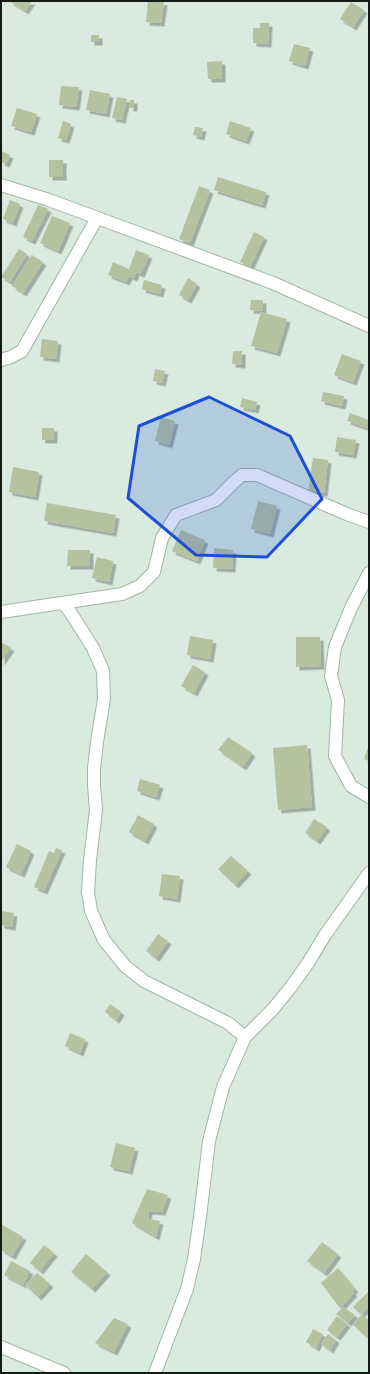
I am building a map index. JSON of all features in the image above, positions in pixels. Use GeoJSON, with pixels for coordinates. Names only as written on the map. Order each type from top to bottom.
{"type":"FeatureCollection","features":[{"type":"Feature","properties":{"kind":"street"},"geometry":{"type":"LineString","coordinates":[[1,185],[49,200],[273,283],[369,326]]}},
{"type":"Feature","properties":{"kind":"street"},"geometry":{"type":"LineString","coordinates":[[1,360],[22,351],[97,218]]}},
{"type":"Feature","properties":{"kind":"street"},"geometry":{"type":"LineString","coordinates":[[1,612],[122,594],[140,586],[154,572],[162,538],[176,515],[216,500],[242,475],[257,475],[349,515],[369,522]]}},
{"type":"Feature","properties":{"kind":"street"},"geometry":{"type":"LineString","coordinates":[[369,573],[351,608],[335,647],[331,676],[338,700],[335,756],[351,786],[369,797]]}},
{"type":"Feature","properties":{"kind":"street"},"geometry":{"type":"LineString","coordinates":[[63,603],[93,648],[103,670],[104,699],[94,768],[96,810],[88,892],[91,911],[104,940],[126,966],[144,981],[228,1023],[245,1037]]}},
{"type":"Feature","properties":{"kind":"street"},"geometry":{"type":"LineString","coordinates":[[155,1373],[187,1289],[194,1258],[209,1141],[223,1087],[245,1037],[273,1009],[291,987],[308,963],[325,934],[369,873]]}},
{"type":"Feature","properties":{"kind":"street"},"geometry":{"type":"LineString","coordinates":[[1,1347],[64,1373]]}},
{"type":"Feature","properties":{"kind":"highlighted area"},"geometry":{"type":"Polygon","coordinates":[[[209,397],[290,436],[322,499],[267,557],[196,555],[128,498],[139,426],[209,397]]]}},
{"type":"Feature","properties":{"kind":"building"},"geometry":{"type":"Polygon","coordinates":[[[9,1],[32,1],[25,11],[9,1]]]}},
{"type":"Feature","properties":{"kind":"building"},"geometry":{"type":"Polygon","coordinates":[[[148,1],[164,2],[161,23],[146,22],[148,1]]]}},
{"type":"Feature","properties":{"kind":"building"},"geometry":{"type":"Polygon","coordinates":[[[351,2],[364,10],[353,27],[340,19],[351,2]]]}},
{"type":"Feature","properties":{"kind":"building"},"geometry":{"type":"Polygon","coordinates":[[[260,23],[269,23],[268,44],[253,43],[253,28],[260,28],[260,23]]]}},
{"type":"Feature","properties":{"kind":"building"},"geometry":{"type":"Polygon","coordinates":[[[91,35],[99,35],[99,42],[91,42],[91,35]]]}},
{"type":"Feature","properties":{"kind":"building"},"geometry":{"type":"Polygon","coordinates":[[[294,44],[310,48],[305,66],[289,61],[294,44]]]}},
{"type":"Feature","properties":{"kind":"building"},"geometry":{"type":"Polygon","coordinates":[[[222,61],[222,79],[208,79],[207,62],[222,61]]]}},
{"type":"Feature","properties":{"kind":"building"},"geometry":{"type":"Polygon","coordinates":[[[61,86],[79,87],[76,107],[59,105],[61,86]]]}},
{"type":"Feature","properties":{"kind":"building"},"geometry":{"type":"Polygon","coordinates":[[[90,90],[110,94],[106,114],[86,110],[90,90]]]}},
{"type":"Feature","properties":{"kind":"building"},"geometry":{"type":"Polygon","coordinates":[[[117,97],[127,99],[122,120],[112,118],[117,97]]]}},
{"type":"Feature","properties":{"kind":"building"},"geometry":{"type":"Polygon","coordinates":[[[130,100],[134,100],[134,108],[130,108],[130,100]]]}},
{"type":"Feature","properties":{"kind":"building"},"geometry":{"type":"Polygon","coordinates":[[[17,108],[37,114],[31,132],[11,126],[17,108]]]}},
{"type":"Feature","properties":{"kind":"building"},"geometry":{"type":"Polygon","coordinates":[[[63,121],[71,124],[66,140],[58,138],[63,121]]]}},
{"type":"Feature","properties":{"kind":"building"},"geometry":{"type":"Polygon","coordinates":[[[230,121],[251,128],[246,141],[226,134],[230,121]]]}},
{"type":"Feature","properties":{"kind":"building"},"geometry":{"type":"Polygon","coordinates":[[[195,127],[203,128],[201,137],[193,135],[195,127]]]}},
{"type":"Feature","properties":{"kind":"building"},"geometry":{"type":"Polygon","coordinates":[[[1,151],[10,155],[6,164],[1,162],[1,151]]]}},
{"type":"Feature","properties":{"kind":"building"},"geometry":{"type":"Polygon","coordinates":[[[49,160],[63,160],[63,177],[49,177],[49,160]]]}},
{"type":"Feature","properties":{"kind":"building"},"geometry":{"type":"Polygon","coordinates":[[[218,177],[266,192],[262,205],[214,190],[218,177]]]}},
{"type":"Feature","properties":{"kind":"building"},"geometry":{"type":"Polygon","coordinates":[[[199,186],[210,190],[190,243],[179,239],[199,186]]]}},
{"type":"Feature","properties":{"kind":"building"},"geometry":{"type":"Polygon","coordinates":[[[10,200],[20,204],[13,223],[3,219],[10,200]]]}},
{"type":"Feature","properties":{"kind":"building"},"geometry":{"type":"Polygon","coordinates":[[[38,205],[48,209],[32,241],[23,237],[38,205]]]}},
{"type":"Feature","properties":{"kind":"building"},"geometry":{"type":"Polygon","coordinates":[[[52,216],[70,223],[58,251],[40,243],[52,216]]]}},
{"type":"Feature","properties":{"kind":"building"},"geometry":{"type":"Polygon","coordinates":[[[254,232],[264,237],[250,267],[240,262],[254,232]]]}},
{"type":"Feature","properties":{"kind":"building"},"geometry":{"type":"Polygon","coordinates":[[[19,249],[27,254],[10,282],[1,277],[19,249]]]}},
{"type":"Feature","properties":{"kind":"building"},"geometry":{"type":"Polygon","coordinates":[[[136,250],[149,255],[141,274],[136,272],[134,278],[129,276],[126,282],[108,275],[113,262],[129,269],[136,250]]]}},
{"type":"Feature","properties":{"kind":"building"},"geometry":{"type":"Polygon","coordinates":[[[32,255],[43,262],[23,293],[12,286],[32,255]]]}},
{"type":"Feature","properties":{"kind":"building"},"geometry":{"type":"Polygon","coordinates":[[[188,278],[197,284],[188,300],[179,295],[188,278]]]}},
{"type":"Feature","properties":{"kind":"building"},"geometry":{"type":"Polygon","coordinates":[[[144,280],[162,285],[160,294],[142,289],[144,280]]]}},
{"type":"Feature","properties":{"kind":"building"},"geometry":{"type":"Polygon","coordinates":[[[251,300],[263,300],[263,311],[250,310],[251,300]]]}},
{"type":"Feature","properties":{"kind":"building"},"geometry":{"type":"Polygon","coordinates":[[[261,312],[287,319],[277,353],[251,346],[261,312]]]}},
{"type":"Feature","properties":{"kind":"building"},"geometry":{"type":"Polygon","coordinates":[[[42,339],[58,341],[56,359],[40,357],[42,339]]]}},
{"type":"Feature","properties":{"kind":"building"},"geometry":{"type":"Polygon","coordinates":[[[233,351],[242,351],[242,365],[232,364],[233,351]]]}},
{"type":"Feature","properties":{"kind":"building"},"geometry":{"type":"Polygon","coordinates":[[[342,354],[361,361],[353,382],[334,375],[342,354]]]}},
{"type":"Feature","properties":{"kind":"building"},"geometry":{"type":"Polygon","coordinates":[[[155,369],[165,371],[162,383],[153,381],[155,369]]]}},
{"type":"Feature","properties":{"kind":"building"},"geometry":{"type":"Polygon","coordinates":[[[323,392],[344,396],[342,406],[321,401],[323,392]]]}},
{"type":"Feature","properties":{"kind":"building"},"geometry":{"type":"Polygon","coordinates":[[[242,398],[257,402],[255,410],[240,407],[242,398]]]}},
{"type":"Feature","properties":{"kind":"building"},"geometry":{"type":"Polygon","coordinates":[[[350,413],[369,420],[367,428],[347,421],[350,413]]]}},
{"type":"Feature","properties":{"kind":"building"},"geometry":{"type":"Polygon","coordinates":[[[161,417],[175,421],[169,445],[155,441],[161,417]]]}},
{"type":"Feature","properties":{"kind":"building"},"geometry":{"type":"Polygon","coordinates":[[[42,428],[54,428],[54,440],[42,440],[42,428]]]}},
{"type":"Feature","properties":{"kind":"building"},"geometry":{"type":"Polygon","coordinates":[[[337,437],[356,440],[353,455],[335,452],[337,437]]]}},
{"type":"Feature","properties":{"kind":"building"},"geometry":{"type":"Polygon","coordinates":[[[313,458],[328,460],[324,493],[308,491],[313,458]]]}},
{"type":"Feature","properties":{"kind":"building"},"geometry":{"type":"Polygon","coordinates":[[[13,467],[39,472],[35,497],[9,492],[13,467]]]}},
{"type":"Feature","properties":{"kind":"building"},"geometry":{"type":"Polygon","coordinates":[[[258,501],[277,506],[270,534],[251,529],[258,501]]]}},
{"type":"Feature","properties":{"kind":"building"},"geometry":{"type":"Polygon","coordinates":[[[47,503],[116,515],[113,533],[44,521],[47,503]]]}},
{"type":"Feature","properties":{"kind":"building"},"geometry":{"type":"Polygon","coordinates":[[[181,530],[205,540],[197,561],[172,551],[181,530]]]}},
{"type":"Feature","properties":{"kind":"building"},"geometry":{"type":"Polygon","coordinates":[[[214,548],[233,550],[232,569],[213,568],[214,548]]]}},
{"type":"Feature","properties":{"kind":"building"},"geometry":{"type":"Polygon","coordinates":[[[68,550],[90,550],[90,566],[67,566],[68,550]]]}},
{"type":"Feature","properties":{"kind":"building"},"geometry":{"type":"Polygon","coordinates":[[[97,557],[113,561],[109,582],[92,578],[97,557]]]}},
{"type":"Feature","properties":{"kind":"building"},"geometry":{"type":"Polygon","coordinates":[[[190,636],[213,640],[210,659],[187,655],[190,636]]]}},
{"type":"Feature","properties":{"kind":"building"},"geometry":{"type":"Polygon","coordinates":[[[296,637],[320,637],[321,666],[296,667],[296,637]]]}},
{"type":"Feature","properties":{"kind":"building"},"geometry":{"type":"Polygon","coordinates":[[[1,642],[11,648],[1,662],[1,642]]]}},
{"type":"Feature","properties":{"kind":"building"},"geometry":{"type":"Polygon","coordinates":[[[193,665],[205,672],[194,693],[181,686],[193,665]]]}},
{"type":"Feature","properties":{"kind":"building"},"geometry":{"type":"Polygon","coordinates":[[[228,737],[252,753],[243,767],[218,750],[228,737]]]}},
{"type":"Feature","properties":{"kind":"building"},"geometry":{"type":"Polygon","coordinates":[[[307,745],[312,807],[278,810],[273,748],[307,745]]]}},
{"type":"Feature","properties":{"kind":"building"},"geometry":{"type":"Polygon","coordinates":[[[369,745],[369,761],[364,759],[369,745]]]}},
{"type":"Feature","properties":{"kind":"building"},"geometry":{"type":"Polygon","coordinates":[[[140,779],[160,785],[156,797],[137,791],[140,779]]]}},
{"type":"Feature","properties":{"kind":"building"},"geometry":{"type":"Polygon","coordinates":[[[138,815],[154,824],[145,841],[129,832],[138,815]]]}},
{"type":"Feature","properties":{"kind":"building"},"geometry":{"type":"Polygon","coordinates":[[[314,819],[327,827],[317,841],[305,833],[314,819]]]}},
{"type":"Feature","properties":{"kind":"building"},"geometry":{"type":"Polygon","coordinates":[[[17,844],[31,851],[21,874],[6,867],[17,844]]]}},
{"type":"Feature","properties":{"kind":"building"},"geometry":{"type":"Polygon","coordinates":[[[56,848],[62,850],[44,891],[34,887],[49,851],[54,853],[56,848]]]}},
{"type":"Feature","properties":{"kind":"building"},"geometry":{"type":"Polygon","coordinates":[[[231,856],[248,871],[235,885],[218,869],[231,856]]]}},
{"type":"Feature","properties":{"kind":"building"},"geometry":{"type":"Polygon","coordinates":[[[162,874],[180,876],[177,899],[159,896],[162,874]]]}},
{"type":"Feature","properties":{"kind":"building"},"geometry":{"type":"Polygon","coordinates":[[[1,911],[14,913],[12,927],[1,925],[1,911]]]}},
{"type":"Feature","properties":{"kind":"building"},"geometry":{"type":"Polygon","coordinates":[[[158,934],[168,941],[156,958],[146,951],[158,934]]]}},
{"type":"Feature","properties":{"kind":"building"},"geometry":{"type":"Polygon","coordinates":[[[110,1004],[121,1012],[116,1020],[105,1012],[110,1004]]]}},
{"type":"Feature","properties":{"kind":"building"},"geometry":{"type":"Polygon","coordinates":[[[70,1033],[85,1039],[80,1053],[65,1046],[70,1033]]]}},
{"type":"Feature","properties":{"kind":"building"},"geometry":{"type":"Polygon","coordinates":[[[116,1143],[135,1148],[129,1171],[110,1167],[116,1143]]]}},
{"type":"Feature","properties":{"kind":"building"},"geometry":{"type":"Polygon","coordinates":[[[147,1189],[168,1195],[162,1212],[149,1211],[148,1219],[160,1221],[156,1237],[132,1223],[147,1189]]]}},
{"type":"Feature","properties":{"kind":"building"},"geometry":{"type":"Polygon","coordinates":[[[1,1224],[23,1237],[12,1256],[1,1250],[1,1224]]]}},
{"type":"Feature","properties":{"kind":"building"},"geometry":{"type":"Polygon","coordinates":[[[322,1242],[338,1254],[324,1273],[307,1261],[322,1242]]]}},
{"type":"Feature","properties":{"kind":"building"},"geometry":{"type":"Polygon","coordinates":[[[44,1245],[54,1253],[40,1271],[30,1263],[44,1245]]]}},
{"type":"Feature","properties":{"kind":"building"},"geometry":{"type":"Polygon","coordinates":[[[86,1254],[107,1272],[92,1289],[71,1272],[86,1254]]]}},
{"type":"Feature","properties":{"kind":"building"},"geometry":{"type":"Polygon","coordinates":[[[11,1261],[30,1271],[23,1285],[4,1275],[11,1261]]]}},
{"type":"Feature","properties":{"kind":"building"},"geometry":{"type":"Polygon","coordinates":[[[338,1268],[355,1289],[352,1291],[354,1293],[340,1308],[321,1283],[338,1268]]]}},
{"type":"Feature","properties":{"kind":"building"},"geometry":{"type":"Polygon","coordinates":[[[37,1273],[50,1284],[38,1297],[25,1285],[37,1273]]]}},
{"type":"Feature","properties":{"kind":"building"},"geometry":{"type":"Polygon","coordinates":[[[369,1291],[369,1307],[361,1314],[353,1307],[369,1291]]]}},
{"type":"Feature","properties":{"kind":"building"},"geometry":{"type":"Polygon","coordinates":[[[343,1307],[355,1315],[348,1323],[336,1314],[343,1307]]]}},
{"type":"Feature","properties":{"kind":"building"},"geometry":{"type":"Polygon","coordinates":[[[362,1314],[369,1321],[369,1339],[353,1325],[362,1314]]]}},
{"type":"Feature","properties":{"kind":"building"},"geometry":{"type":"Polygon","coordinates":[[[337,1316],[347,1324],[337,1337],[327,1330],[337,1316]]]}},
{"type":"Feature","properties":{"kind":"building"},"geometry":{"type":"Polygon","coordinates":[[[114,1318],[128,1324],[114,1352],[95,1343],[114,1318]]]}},
{"type":"Feature","properties":{"kind":"building"},"geometry":{"type":"Polygon","coordinates":[[[313,1329],[323,1334],[316,1348],[306,1342],[313,1329]]]}},
{"type":"Feature","properties":{"kind":"building"},"geometry":{"type":"Polygon","coordinates":[[[328,1334],[336,1340],[330,1350],[321,1344],[328,1334]]]}}]}
